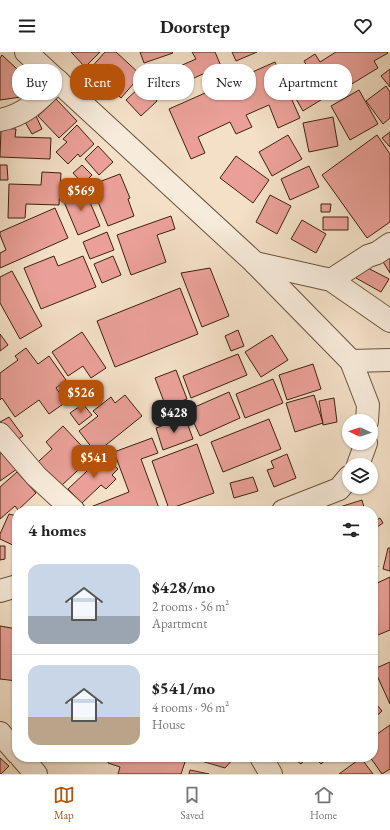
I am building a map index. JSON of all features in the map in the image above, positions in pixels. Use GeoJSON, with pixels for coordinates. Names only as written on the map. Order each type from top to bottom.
{"type":"FeatureCollection","features":[{"type":"Feature","properties":{"kind":"street"},"geometry":{"type":"LineString","coordinates":[[26,52],[39,64]]}},
{"type":"Feature","properties":{"kind":"street"},"geometry":{"type":"LineString","coordinates":[[62,86],[255,263],[351,361],[368,405],[367,414]]}},
{"type":"Feature","properties":{"kind":"street"},"geometry":{"type":"LineString","coordinates":[[0,120],[10,118],[31,107],[39,100]]}},
{"type":"Feature","properties":{"kind":"street"},"geometry":{"type":"LineString","coordinates":[[332,280],[368,256],[377,253],[390,244]]}},
{"type":"Feature","properties":{"kind":"street"},"geometry":{"type":"LineString","coordinates":[[255,263],[332,280],[390,321]]}},
{"type":"Feature","properties":{"kind":"street"},"geometry":{"type":"LineString","coordinates":[[351,361],[390,360]]}},
{"type":"Feature","properties":{"kind":"street"},"geometry":{"type":"LineString","coordinates":[[0,434],[36,476],[69,506]]}},
{"type":"Feature","properties":{"kind":"street"},"geometry":{"type":"LineString","coordinates":[[295,506],[339,488],[342,485]]}},
{"type":"Feature","properties":{"kind":"street"},"geometry":{"type":"LineString","coordinates":[[0,591],[12,587]]}},
{"type":"Feature","properties":{"kind":"street"},"geometry":{"type":"LineString","coordinates":[[0,733],[12,747]]}},
{"type":"Feature","properties":{"kind":"street"},"geometry":{"type":"LineString","coordinates":[[25,762],[36,774]]}},
{"type":"Feature","properties":{"kind":"street"},"geometry":{"type":"LineString","coordinates":[[264,762],[271,774]]}},
{"type":"Feature","properties":{"kind":"building"},"geometry":{"type":"Polygon","coordinates":[[[71,52],[100,52],[88,64],[82,64],[71,52]]]}},
{"type":"Feature","properties":{"kind":"building"},"geometry":{"type":"Polygon","coordinates":[[[105,52],[116,52],[133,68],[133,84],[125,93],[125,64],[94,64],[105,52]]]}},
{"type":"Feature","properties":{"kind":"building"},"geometry":{"type":"Polygon","coordinates":[[[140,52],[172,52],[173,53],[144,63],[140,52]]]}},
{"type":"Feature","properties":{"kind":"building"},"geometry":{"type":"Polygon","coordinates":[[[192,52],[215,52],[220,64],[202,64],[202,74],[194,78],[194,64],[185,64],[196,59],[192,52]]]}},
{"type":"Feature","properties":{"kind":"building"},"geometry":{"type":"Polygon","coordinates":[[[232,52],[257,52],[236,61],[232,52]]]}},
{"type":"Feature","properties":{"kind":"building"},"geometry":{"type":"Polygon","coordinates":[[[336,52],[388,53],[374,61],[378,68],[352,84],[352,64],[306,64],[304,61],[315,54],[320,62],[336,52]]]}},
{"type":"Feature","properties":{"kind":"building"},"geometry":{"type":"Polygon","coordinates":[[[2,55],[12,64],[12,98],[0,100],[0,58],[2,55]]]}},
{"type":"Feature","properties":{"kind":"building"},"geometry":{"type":"Polygon","coordinates":[[[264,67],[264,100],[292,100],[300,118],[278,128],[269,105],[246,115],[252,127],[236,134],[230,122],[198,137],[205,153],[191,159],[169,109],[189,100],[194,100],[194,98],[202,94],[202,100],[256,100],[256,70],[264,67]]]}},
{"type":"Feature","properties":{"kind":"building"},"geometry":{"type":"Polygon","coordinates":[[[390,69],[390,87],[381,76],[390,69]]]}},
{"type":"Feature","properties":{"kind":"building"},"geometry":{"type":"Polygon","coordinates":[[[386,86],[390,92],[390,118],[383,124],[366,101],[386,86]]]}},
{"type":"Feature","properties":{"kind":"building"},"geometry":{"type":"Polygon","coordinates":[[[359,90],[378,124],[350,140],[331,106],[342,100],[352,100],[352,94],[359,90]]]}},
{"type":"Feature","properties":{"kind":"building"},"geometry":{"type":"Polygon","coordinates":[[[133,93],[133,100],[157,101],[141,116],[126,100],[133,93]]]}},
{"type":"Feature","properties":{"kind":"building"},"geometry":{"type":"Polygon","coordinates":[[[55,100],[57,100],[77,121],[59,138],[38,116],[55,100]]]}},
{"type":"Feature","properties":{"kind":"building"},"geometry":{"type":"Polygon","coordinates":[[[297,100],[321,100],[303,111],[297,100]]]}},
{"type":"Feature","properties":{"kind":"building"},"geometry":{"type":"Polygon","coordinates":[[[36,116],[42,129],[32,134],[25,122],[36,116]]]}},
{"type":"Feature","properties":{"kind":"building"},"geometry":{"type":"Polygon","coordinates":[[[333,117],[338,146],[309,152],[303,123],[333,117]]]}},
{"type":"Feature","properties":{"kind":"building"},"geometry":{"type":"Polygon","coordinates":[[[77,125],[94,144],[80,157],[78,154],[68,164],[56,152],[67,142],[63,139],[77,125]]]}},
{"type":"Feature","properties":{"kind":"building"},"geometry":{"type":"Polygon","coordinates":[[[1,128],[16,129],[15,137],[51,138],[50,159],[0,157],[1,128]]]}},
{"type":"Feature","properties":{"kind":"building"},"geometry":{"type":"Polygon","coordinates":[[[390,132],[390,147],[382,138],[390,132]]]}},
{"type":"Feature","properties":{"kind":"building"},"geometry":{"type":"Polygon","coordinates":[[[288,135],[302,159],[272,176],[259,152],[288,135]]]}},
{"type":"Feature","properties":{"kind":"building"},"geometry":{"type":"Polygon","coordinates":[[[377,135],[390,154],[390,222],[367,238],[322,175],[377,135]]]}},
{"type":"Feature","properties":{"kind":"building"},"geometry":{"type":"Polygon","coordinates":[[[98,146],[113,162],[99,175],[85,159],[98,146]]]}},
{"type":"Feature","properties":{"kind":"building"},"geometry":{"type":"Polygon","coordinates":[[[236,156],[269,180],[253,203],[220,178],[236,156]]]}},
{"type":"Feature","properties":{"kind":"building"},"geometry":{"type":"Polygon","coordinates":[[[0,165],[7,165],[8,180],[0,180],[0,165]]]}},
{"type":"Feature","properties":{"kind":"building"},"geometry":{"type":"Polygon","coordinates":[[[82,165],[92,175],[83,184],[73,173],[82,165]]]}},
{"type":"Feature","properties":{"kind":"building"},"geometry":{"type":"Polygon","coordinates":[[[309,166],[319,187],[290,200],[281,179],[309,166]]]}},
{"type":"Feature","properties":{"kind":"building"},"geometry":{"type":"Polygon","coordinates":[[[42,172],[61,173],[59,205],[26,204],[25,218],[8,218],[9,184],[41,185],[42,172]]]}},
{"type":"Feature","properties":{"kind":"building"},"geometry":{"type":"Polygon","coordinates":[[[120,174],[130,198],[128,199],[134,216],[108,226],[91,185],[120,174]]]}},
{"type":"Feature","properties":{"kind":"building"},"geometry":{"type":"Polygon","coordinates":[[[84,188],[100,226],[78,235],[62,197],[84,188]]]}},
{"type":"Feature","properties":{"kind":"building"},"geometry":{"type":"Polygon","coordinates":[[[270,195],[291,206],[277,234],[256,222],[270,195]]]}},
{"type":"Feature","properties":{"kind":"building"},"geometry":{"type":"Polygon","coordinates":[[[321,204],[331,204],[330,212],[321,212],[321,204]]]}},
{"type":"Feature","properties":{"kind":"building"},"geometry":{"type":"Polygon","coordinates":[[[55,208],[68,238],[0,268],[0,253],[6,250],[0,232],[55,208]]]}},
{"type":"Feature","properties":{"kind":"building"},"geometry":{"type":"Polygon","coordinates":[[[171,216],[175,229],[157,235],[166,262],[131,275],[117,235],[171,216]]]}},
{"type":"Feature","properties":{"kind":"building"},"geometry":{"type":"Polygon","coordinates":[[[323,217],[348,217],[348,230],[323,230],[323,217]]]}},
{"type":"Feature","properties":{"kind":"building"},"geometry":{"type":"Polygon","coordinates":[[[302,220],[326,234],[316,253],[291,239],[302,220]]]}},
{"type":"Feature","properties":{"kind":"building"},"geometry":{"type":"Polygon","coordinates":[[[107,232],[114,250],[90,259],[83,242],[107,232]]]}},
{"type":"Feature","properties":{"kind":"building"},"geometry":{"type":"Polygon","coordinates":[[[390,251],[390,273],[380,257],[390,251]]]}},
{"type":"Feature","properties":{"kind":"building"},"geometry":{"type":"Polygon","coordinates":[[[54,256],[58,266],[83,256],[96,287],[41,309],[24,268],[54,256]]]}},
{"type":"Feature","properties":{"kind":"building"},"geometry":{"type":"Polygon","coordinates":[[[113,256],[121,275],[102,283],[94,264],[113,256]]]}},
{"type":"Feature","properties":{"kind":"building"},"geometry":{"type":"Polygon","coordinates":[[[362,265],[389,279],[381,292],[356,278],[362,265]]]}},
{"type":"Feature","properties":{"kind":"building"},"geometry":{"type":"Polygon","coordinates":[[[210,268],[229,316],[202,327],[181,273],[210,268]]]}},
{"type":"Feature","properties":{"kind":"building"},"geometry":{"type":"Polygon","coordinates":[[[12,271],[42,326],[20,339],[0,303],[0,277],[12,271]]]}},
{"type":"Feature","properties":{"kind":"building"},"geometry":{"type":"Polygon","coordinates":[[[180,288],[198,334],[115,367],[97,321],[180,288]]]}},
{"type":"Feature","properties":{"kind":"building"},"geometry":{"type":"Polygon","coordinates":[[[238,330],[244,346],[231,351],[225,336],[238,330]]]}},
{"type":"Feature","properties":{"kind":"building"},"geometry":{"type":"Polygon","coordinates":[[[82,332],[106,368],[91,378],[83,366],[68,376],[52,352],[82,332]]]}},
{"type":"Feature","properties":{"kind":"building"},"geometry":{"type":"Polygon","coordinates":[[[0,334],[8,345],[0,351],[0,334]]]}},
{"type":"Feature","properties":{"kind":"building"},"geometry":{"type":"Polygon","coordinates":[[[272,335],[288,360],[261,377],[245,352],[272,335]]]}},
{"type":"Feature","properties":{"kind":"building"},"geometry":{"type":"Polygon","coordinates":[[[26,348],[38,364],[49,356],[66,380],[56,388],[66,402],[49,414],[39,400],[15,417],[2,398],[0,400],[0,373],[18,360],[15,356],[26,348]]]}},
{"type":"Feature","properties":{"kind":"building"},"geometry":{"type":"Polygon","coordinates":[[[238,354],[247,375],[191,398],[183,376],[238,354]]]}},
{"type":"Feature","properties":{"kind":"building"},"geometry":{"type":"Polygon","coordinates":[[[313,364],[321,389],[287,400],[279,375],[313,364]]]}},
{"type":"Feature","properties":{"kind":"building"},"geometry":{"type":"Polygon","coordinates":[[[176,370],[187,399],[166,407],[155,378],[176,370]]]}},
{"type":"Feature","properties":{"kind":"building"},"geometry":{"type":"Polygon","coordinates":[[[273,379],[283,403],[245,418],[236,394],[273,379]]]}},
{"type":"Feature","properties":{"kind":"building"},"geometry":{"type":"Polygon","coordinates":[[[229,392],[240,418],[200,436],[188,410],[229,392]]]}},
{"type":"Feature","properties":{"kind":"building"},"geometry":{"type":"Polygon","coordinates":[[[125,395],[142,416],[96,453],[79,431],[98,416],[93,411],[111,397],[115,403],[125,395]]]}},
{"type":"Feature","properties":{"kind":"building"},"geometry":{"type":"Polygon","coordinates":[[[314,395],[323,423],[295,432],[286,403],[314,395]]]}},
{"type":"Feature","properties":{"kind":"building"},"geometry":{"type":"Polygon","coordinates":[[[334,398],[337,422],[323,425],[319,401],[334,398]]]}},
{"type":"Feature","properties":{"kind":"building"},"geometry":{"type":"Polygon","coordinates":[[[83,404],[92,415],[79,425],[70,413],[83,404]]]}},
{"type":"Feature","properties":{"kind":"building"},"geometry":{"type":"Polygon","coordinates":[[[9,417],[23,436],[14,442],[0,422],[9,417]]]}},
{"type":"Feature","properties":{"kind":"building"},"geometry":{"type":"Polygon","coordinates":[[[185,417],[193,439],[163,450],[156,428],[185,417]]]}},
{"type":"Feature","properties":{"kind":"building"},"geometry":{"type":"Polygon","coordinates":[[[269,419],[281,449],[223,472],[211,442],[269,419]]]}},
{"type":"Feature","properties":{"kind":"building"},"geometry":{"type":"Polygon","coordinates":[[[63,426],[92,457],[61,486],[38,462],[52,449],[46,442],[63,426]]]}},
{"type":"Feature","properties":{"kind":"building"},"geometry":{"type":"Polygon","coordinates":[[[152,438],[158,453],[141,459],[158,506],[93,506],[129,492],[114,452],[152,438]]]}},
{"type":"Feature","properties":{"kind":"building"},"geometry":{"type":"Polygon","coordinates":[[[197,444],[214,493],[177,506],[168,506],[152,461],[197,444]]]}},
{"type":"Feature","properties":{"kind":"building"},"geometry":{"type":"Polygon","coordinates":[[[4,452],[17,469],[0,481],[0,454],[4,452]]]}},
{"type":"Feature","properties":{"kind":"building"},"geometry":{"type":"Polygon","coordinates":[[[287,454],[296,478],[274,487],[267,470],[274,468],[271,461],[287,454]]]}},
{"type":"Feature","properties":{"kind":"building"},"geometry":{"type":"Polygon","coordinates":[[[104,455],[118,469],[112,475],[116,479],[106,489],[101,485],[82,503],[68,489],[104,455]]]}},
{"type":"Feature","properties":{"kind":"building"},"geometry":{"type":"Polygon","coordinates":[[[17,472],[36,493],[22,506],[12,506],[12,509],[0,519],[0,487],[17,472]]]}},
{"type":"Feature","properties":{"kind":"building"},"geometry":{"type":"Polygon","coordinates":[[[253,477],[258,491],[234,498],[230,483],[253,477]]]}},
{"type":"Feature","properties":{"kind":"building"},"geometry":{"type":"Polygon","coordinates":[[[362,500],[364,506],[343,506],[362,500]]]}},
{"type":"Feature","properties":{"kind":"building"},"geometry":{"type":"Polygon","coordinates":[[[9,514],[12,515],[12,545],[0,539],[0,534],[9,514]]]}},
{"type":"Feature","properties":{"kind":"building"},"geometry":{"type":"Polygon","coordinates":[[[380,518],[383,523],[378,526],[378,519],[380,518]]]}},
{"type":"Feature","properties":{"kind":"building"},"geometry":{"type":"Polygon","coordinates":[[[0,546],[5,546],[5,559],[0,560],[0,546]]]}},
{"type":"Feature","properties":{"kind":"building"},"geometry":{"type":"Polygon","coordinates":[[[388,548],[390,548],[390,571],[383,569],[388,548]]]}},
{"type":"Feature","properties":{"kind":"building"},"geometry":{"type":"Polygon","coordinates":[[[390,577],[390,630],[378,635],[378,583],[390,577]]]}},
{"type":"Feature","properties":{"kind":"building"},"geometry":{"type":"Polygon","coordinates":[[[0,626],[12,628],[12,680],[0,679],[0,626]]]}},
{"type":"Feature","properties":{"kind":"building"},"geometry":{"type":"Polygon","coordinates":[[[390,662],[390,704],[378,678],[378,667],[390,662]]]}},
{"type":"Feature","properties":{"kind":"building"},"geometry":{"type":"Polygon","coordinates":[[[378,706],[382,711],[378,715],[378,706]]]}},
{"type":"Feature","properties":{"kind":"building"},"geometry":{"type":"Polygon","coordinates":[[[390,725],[390,769],[382,774],[374,762],[378,762],[378,733],[390,725]]]}},
{"type":"Feature","properties":{"kind":"building"},"geometry":{"type":"Polygon","coordinates":[[[0,758],[9,766],[1,774],[0,774],[0,758]]]}},
{"type":"Feature","properties":{"kind":"building"},"geometry":{"type":"Polygon","coordinates":[[[185,762],[181,774],[118,774],[120,767],[108,763],[185,762]]]}},
{"type":"Feature","properties":{"kind":"building"},"geometry":{"type":"Polygon","coordinates":[[[205,762],[230,762],[225,768],[205,762]]]}},
{"type":"Feature","properties":{"kind":"building"},"geometry":{"type":"Polygon","coordinates":[[[356,762],[364,762],[373,774],[339,774],[356,762]]]}},
{"type":"Feature","properties":{"kind":"building"},"geometry":{"type":"Polygon","coordinates":[[[190,770],[209,774],[189,774],[190,770]]]}}]}
